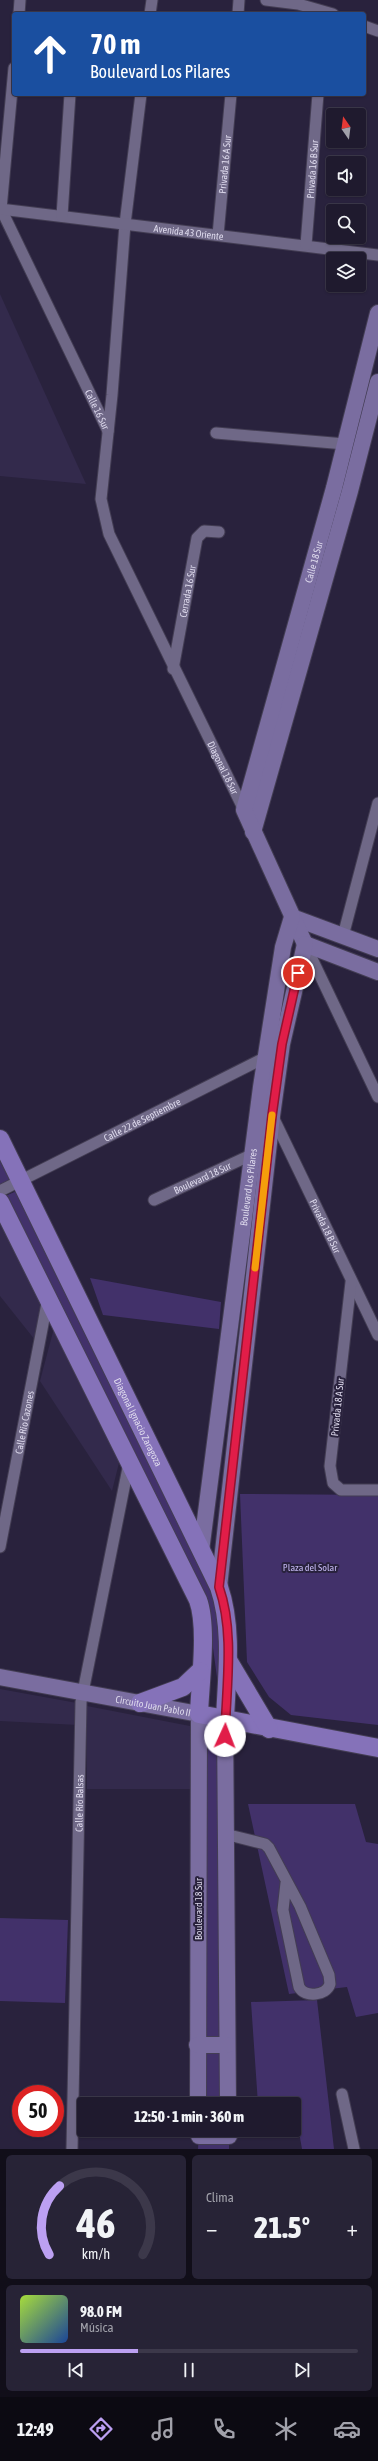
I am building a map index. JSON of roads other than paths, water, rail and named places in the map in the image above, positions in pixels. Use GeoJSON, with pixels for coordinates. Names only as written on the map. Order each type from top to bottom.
{"type":"FeatureCollection","features":[{"type":"Feature","properties":{"kind":"main road","name":"Diagonal Ignacio Zaragoza"},"geometry":{"type":"LineString","coordinates":[[0,1139],[219,1587],[226,1618],[228,1660],[225,1718]]}},
{"type":"Feature","properties":{"kind":"main road"},"geometry":{"type":"LineString","coordinates":[[0,1202],[130,1462],[201,1609],[202,1633],[199,1714]]}},
{"type":"Feature","properties":{"kind":"main road"},"geometry":{"type":"LineString","coordinates":[[228,1660],[269,1729]]}},
{"type":"Feature","properties":{"kind":"main road"},"geometry":{"type":"LineString","coordinates":[[140,1703],[184,1687],[200,1670]]}},
{"type":"Feature","properties":{"kind":"main road","name":"Circuito Juan Pablo II"},"geometry":{"type":"LineString","coordinates":[[199,1714],[225,1718],[269,1729],[378,1748]]}},
{"type":"Feature","properties":{"kind":"street"},"geometry":{"type":"LineString","coordinates":[[19,12],[20,0]]}},
{"type":"Feature","properties":{"kind":"street"},"geometry":{"type":"LineString","coordinates":[[150,12],[152,0]]}},
{"type":"Feature","properties":{"kind":"street"},"geometry":{"type":"LineString","coordinates":[[238,12],[239,0]]}},
{"type":"Feature","properties":{"kind":"street"},"geometry":{"type":"LineString","coordinates":[[266,0],[298,4],[325,12]]}},
{"type":"Feature","properties":{"kind":"street"},"geometry":{"type":"LineString","coordinates":[[366,27],[378,31]]}},
{"type":"Feature","properties":{"kind":"street"},"geometry":{"type":"LineString","coordinates":[[0,209],[12,88]]}},
{"type":"Feature","properties":{"kind":"street"},"geometry":{"type":"LineString","coordinates":[[62,216],[70,96]]}},
{"type":"Feature","properties":{"kind":"street","name":"Calle 16 Sur"},"geometry":{"type":"LineString","coordinates":[[108,431],[126,224],[141,96]]}},
{"type":"Feature","properties":{"kind":"street","name":"Privada 16 A Sur"},"geometry":{"type":"LineString","coordinates":[[218,234],[231,96]]}},
{"type":"Feature","properties":{"kind":"street","name":"Privada 16 B Sur"},"geometry":{"type":"LineString","coordinates":[[306,245],[318,96]]}},
{"type":"Feature","properties":{"kind":"street","name":"Avenida 43 Oriente"},"geometry":{"type":"LineString","coordinates":[[0,209],[218,234],[378,255]]}},
{"type":"Feature","properties":{"kind":"street","name":"Calle 16 Sur"},"geometry":{"type":"LineString","coordinates":[[0,209],[108,431]]}},
{"type":"Feature","properties":{"kind":"street","name":"Calle 18 Sur"},"geometry":{"type":"LineString","coordinates":[[253,832],[350,491],[370,397],[378,313]]}},
{"type":"Feature","properties":{"kind":"street","name":"Calle 18 Sur"},"geometry":{"type":"LineString","coordinates":[[244,810],[345,444],[378,382]]}},
{"type":"Feature","properties":{"kind":"street","name":"Diagonal 18 Sur"},"geometry":{"type":"LineString","coordinates":[[108,431],[101,499],[103,517],[109,534],[173,669],[244,810],[292,917],[378,1097]]}},
{"type":"Feature","properties":{"kind":"street"},"geometry":{"type":"LineString","coordinates":[[216,433],[345,444]]}},
{"type":"Feature","properties":{"kind":"street"},"geometry":{"type":"LineString","coordinates":[[334,488],[350,491]]}},
{"type":"Feature","properties":{"kind":"street","name":"Cerrada 16 Sur"},"geometry":{"type":"LineString","coordinates":[[173,669],[197,538],[204,531],[219,532]]}},
{"type":"Feature","properties":{"kind":"street"},"geometry":{"type":"LineString","coordinates":[[343,936],[378,803]]}},
{"type":"Feature","properties":{"kind":"street"},"geometry":{"type":"LineString","coordinates":[[292,917],[378,949]]}},
{"type":"Feature","properties":{"kind":"street","name":"Boulevard Los Pilares"},"geometry":{"type":"LineString","coordinates":[[201,1551],[251,1155],[283,947],[292,917]]}},
{"type":"Feature","properties":{"kind":"street"},"geometry":{"type":"LineString","coordinates":[[305,944],[378,972]]}},
{"type":"Feature","properties":{"kind":"street","name":"Boulevard Los Pilares"},"geometry":{"type":"LineString","coordinates":[[219,1587],[272,1116],[282,1044],[305,944]]}},
{"type":"Feature","properties":{"kind":"street","name":"Calle 22 de Septiembre"},"geometry":{"type":"LineString","coordinates":[[0,1191],[266,1059],[282,1044]]}},
{"type":"Feature","properties":{"kind":"street","name":"Privada 18 B Sur"},"geometry":{"type":"LineString","coordinates":[[272,1116],[351,1282],[378,1335]]}},
{"type":"Feature","properties":{"kind":"street","name":"Boulevard 18 Sur"},"geometry":{"type":"LineString","coordinates":[[154,1200],[251,1155]]}},
{"type":"Feature","properties":{"kind":"street","name":"Privada 18 A Sur"},"geometry":{"type":"LineString","coordinates":[[351,1282],[330,1466],[333,1483],[341,1490],[378,1490]]}},
{"type":"Feature","properties":{"kind":"street","name":"Calle Río Cazones"},"geometry":{"type":"LineString","coordinates":[[0,1547],[48,1298]]}},
{"type":"Feature","properties":{"kind":"street","name":"Calle Río Balsas"},"geometry":{"type":"LineString","coordinates":[[72,2149],[83,1693],[130,1462]]}},
{"type":"Feature","properties":{"kind":"street","name":"Circuito Juan Pablo II"},"geometry":{"type":"LineString","coordinates":[[0,1677],[199,1714]]}},
{"type":"Feature","properties":{"kind":"street","name":"Boulevard 18 Sur"},"geometry":{"type":"LineString","coordinates":[[198,2097],[199,1714]]}},
{"type":"Feature","properties":{"kind":"street"},"geometry":{"type":"LineString","coordinates":[[225,1718],[228,2097]]}},
{"type":"Feature","properties":{"kind":"street"},"geometry":{"type":"LineString","coordinates":[[225,1834],[265,1844],[273,1855],[286,1883],[300,1906],[329,1975],[330,1984],[325,1991],[310,1995],[304,1993],[299,1986],[283,1910],[286,1883]]}},
{"type":"Feature","properties":{"kind":"street"},"geometry":{"type":"LineString","coordinates":[[198,2044],[227,2045]]}},
{"type":"Feature","properties":{"kind":"street"},"geometry":{"type":"LineString","coordinates":[[342,2094],[354,2149]]}},
{"type":"Feature","properties":{"kind":"street"},"geometry":{"type":"LineString","coordinates":[[198,2138],[229,2138]]}},
{"type":"Feature","properties":{"kind":"park label","name":"Plaza del Solar"},"geometry":{"type":"Point","coordinates":[310,1567]}}]}
